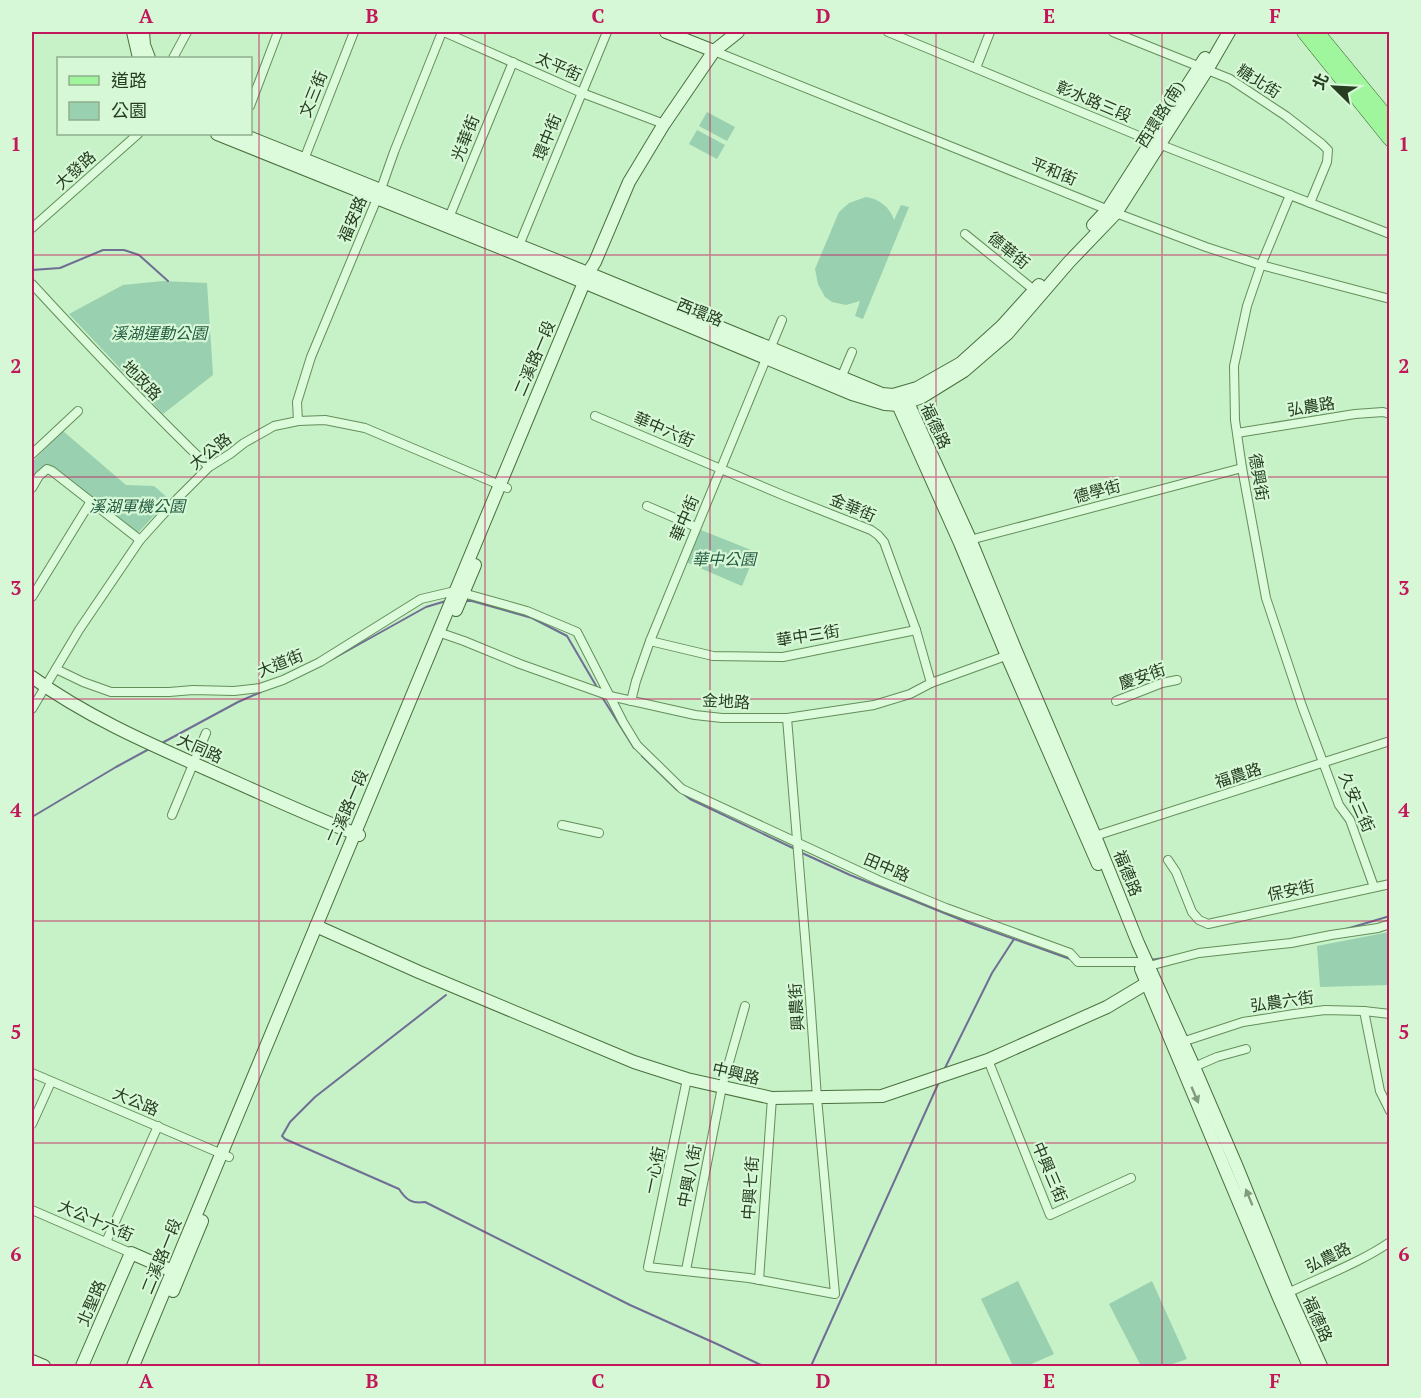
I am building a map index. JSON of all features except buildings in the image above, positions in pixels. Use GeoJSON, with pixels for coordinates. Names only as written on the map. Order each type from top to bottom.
{"type":"FeatureCollection","features":[{"type":"Feature","properties":{"kind":"main road"},"geometry":{"type":"LineString","coordinates":[[1304,32],[1389,140]]}},
{"type":"Feature","properties":{"kind":"main road"},"geometry":{"type":"LineString","coordinates":[[1317,32],[1389,121]]}},
{"type":"Feature","properties":{"kind":"street"},"geometry":{"type":"LineString","coordinates":[[134,32],[139,57]]}},
{"type":"Feature","properties":{"kind":"street"},"geometry":{"type":"LineString","coordinates":[[142,32],[149,57]]}},
{"type":"Feature","properties":{"kind":"street"},"geometry":{"type":"LineString","coordinates":[[174,57],[187,32]]}},
{"type":"Feature","properties":{"kind":"street"},"geometry":{"type":"LineString","coordinates":[[252,101],[278,32]]}},
{"type":"Feature","properties":{"kind":"street","name":"文三街"},"geometry":{"type":"LineString","coordinates":[[302,164],[354,32]]}},
{"type":"Feature","properties":{"kind":"street","name":"太平街"},"geometry":{"type":"LineString","coordinates":[[443,32],[582,93],[664,124]]}},
{"type":"Feature","properties":{"kind":"street","name":"福安路"},"geometry":{"type":"LineString","coordinates":[[298,421],[297,402],[310,357],[379,194],[443,32]]}},
{"type":"Feature","properties":{"kind":"street","name":"環中街"},"geometry":{"type":"LineString","coordinates":[[518,250],[607,32]]}},
{"type":"Feature","properties":{"kind":"street"},"geometry":{"type":"LineString","coordinates":[[666,32],[714,51]]}},
{"type":"Feature","properties":{"kind":"street","name":"二溪路一段"},"geometry":{"type":"LineString","coordinates":[[140,1366],[176,1273],[629,182],[664,124],[714,51],[738,32]]}},
{"type":"Feature","properties":{"kind":"street","name":"彰水路三段"},"geometry":{"type":"LineString","coordinates":[[888,32],[1156,143],[1389,234]]}},
{"type":"Feature","properties":{"kind":"street"},"geometry":{"type":"LineString","coordinates":[[976,68],[990,32]]}},
{"type":"Feature","properties":{"kind":"street","name":"糖北街"},"geometry":{"type":"LineString","coordinates":[[1113,32],[1230,79],[1286,116],[1322,144],[1328,150],[1327,162],[1310,203]]}},
{"type":"Feature","properties":{"kind":"street","name":"西環路(南)"},"geometry":{"type":"LineString","coordinates":[[1204,68],[1221,32]]}},
{"type":"Feature","properties":{"kind":"street","name":"西環路(南)"},"geometry":{"type":"LineString","coordinates":[[1112,211],[1229,32]]}},
{"type":"Feature","properties":{"kind":"street","name":"平和街"},"geometry":{"type":"LineString","coordinates":[[714,51],[1206,247],[1261,265],[1389,299]]}},
{"type":"Feature","properties":{"kind":"street","name":"光華街"},"geometry":{"type":"LineString","coordinates":[[447,222],[513,62]]}},
{"type":"Feature","properties":{"kind":"street","name":"大發路"},"geometry":{"type":"LineString","coordinates":[[32,228],[137,135]]}},
{"type":"Feature","properties":{"kind":"street","name":"西環路"},"geometry":{"type":"LineString","coordinates":[[239,136],[302,164],[768,353],[870,400],[885,404],[901,398]]}},
{"type":"Feature","properties":{"kind":"street","name":"德興街"},"geometry":{"type":"LineString","coordinates":[[1290,195],[1247,306],[1234,366],[1237,433],[1266,598],[1302,706],[1324,763]]}},
{"type":"Feature","properties":{"kind":"street"},"geometry":{"type":"LineString","coordinates":[[901,398],[961,363],[1002,326],[1112,211]]}},
{"type":"Feature","properties":{"kind":"street"},"geometry":{"type":"LineString","coordinates":[[901,398],[922,397],[964,371],[1007,334],[1112,211]]}},
{"type":"Feature","properties":{"kind":"street","name":"德華街"},"geometry":{"type":"LineString","coordinates":[[965,234],[1034,290]]}},
{"type":"Feature","properties":{"kind":"street","name":"地政路"},"geometry":{"type":"LineString","coordinates":[[32,284],[116,375],[210,467]]}},
{"type":"Feature","properties":{"kind":"street","name":"華中街"},"geometry":{"type":"LineString","coordinates":[[631,701],[650,641],[782,320]]}},
{"type":"Feature","properties":{"kind":"street"},"geometry":{"type":"LineString","coordinates":[[841,378],[852,352]]}},
{"type":"Feature","properties":{"kind":"street","name":"西環路"},"geometry":{"type":"LineString","coordinates":[[768,353],[882,394],[901,398]]}},
{"type":"Feature","properties":{"kind":"street","name":"福德路"},"geometry":{"type":"LineString","coordinates":[[901,398],[965,541],[1083,828],[1143,964],[1194,1067],[1237,1167],[1310,1366]]}},
{"type":"Feature","properties":{"kind":"street"},"geometry":{"type":"LineString","coordinates":[[32,454],[78,411]]}},
{"type":"Feature","properties":{"kind":"street","name":"弘農路"},"geometry":{"type":"LineString","coordinates":[[1237,433],[1355,414],[1383,412],[1389,414]]}},
{"type":"Feature","properties":{"kind":"street","name":"華中六街"},"geometry":{"type":"LineString","coordinates":[[595,416],[721,469]]}},
{"type":"Feature","properties":{"kind":"street","name":"大公路"},"geometry":{"type":"LineString","coordinates":[[32,709],[79,630],[140,540],[210,467],[244,443],[274,426],[298,421],[325,420],[364,429],[503,486]]}},
{"type":"Feature","properties":{"kind":"street","name":"德學街"},"geometry":{"type":"LineString","coordinates":[[965,541],[1242,468]]}},
{"type":"Feature","properties":{"kind":"street"},"geometry":{"type":"LineString","coordinates":[[32,488],[39,476],[47,469],[52,471],[140,540]]}},
{"type":"Feature","properties":{"kind":"street","name":"金華街"},"geometry":{"type":"LineString","coordinates":[[721,469],[878,534],[884,542],[916,630]]}},
{"type":"Feature","properties":{"kind":"street"},"geometry":{"type":"LineString","coordinates":[[32,597],[91,501]]}},
{"type":"Feature","properties":{"kind":"street"},"geometry":{"type":"LineString","coordinates":[[647,506],[696,526]]}},
{"type":"Feature","properties":{"kind":"street","name":"大道街"},"geometry":{"type":"LineString","coordinates":[[56,669],[111,692],[234,691],[260,688],[283,680],[320,662],[421,599],[456,598]]}},
{"type":"Feature","properties":{"kind":"street","name":"田中路"},"geometry":{"type":"LineString","coordinates":[[456,598],[527,611],[577,632],[637,745],[682,789],[878,880],[946,908],[1070,953],[1078,962],[1143,964],[1199,953],[1291,943],[1331,934],[1378,928],[1389,924]]}},
{"type":"Feature","properties":{"kind":"street"},"geometry":{"type":"LineString","coordinates":[[916,630],[932,683]]}},
{"type":"Feature","properties":{"kind":"street","name":"華中三街"},"geometry":{"type":"LineString","coordinates":[[650,641],[713,656],[783,657],[916,630]]}},
{"type":"Feature","properties":{"kind":"street","name":"金地路"},"geometry":{"type":"LineString","coordinates":[[442,634],[610,696],[713,717],[787,718],[874,705],[910,694],[932,683],[1012,654]]}},
{"type":"Feature","properties":{"kind":"street","name":"福德路"},"geometry":{"type":"LineString","coordinates":[[1012,654],[1095,836],[1138,943],[1143,964]]}},
{"type":"Feature","properties":{"kind":"street","name":"大同路"},"geometry":{"type":"LineString","coordinates":[[32,677],[71,703],[155,746],[358,835]]}},
{"type":"Feature","properties":{"kind":"street","name":"慶安街"},"geometry":{"type":"LineString","coordinates":[[1116,701],[1162,683],[1177,680]]}},
{"type":"Feature","properties":{"kind":"street","name":"興農街"},"geometry":{"type":"LineString","coordinates":[[759,1280],[835,1294],[787,718]]}},
{"type":"Feature","properties":{"kind":"street"},"geometry":{"type":"LineString","coordinates":[[172,815],[206,733]]}},
{"type":"Feature","properties":{"kind":"street","name":"福農路"},"geometry":{"type":"LineString","coordinates":[[1095,836],[1389,741]]}},
{"type":"Feature","properties":{"kind":"street","name":"久安三街"},"geometry":{"type":"LineString","coordinates":[[1324,763],[1339,805],[1350,820],[1374,887]]}},
{"type":"Feature","properties":{"kind":"street"},"geometry":{"type":"LineString","coordinates":[[562,825],[599,833]]}},
{"type":"Feature","properties":{"kind":"street","name":"保安街"},"geometry":{"type":"LineString","coordinates":[[1168,860],[1176,872],[1192,912],[1199,920],[1208,924],[1389,884]]}},
{"type":"Feature","properties":{"kind":"street","name":"中興路"},"geometry":{"type":"LineString","coordinates":[[320,928],[634,1062],[687,1079],[772,1098],[882,1096],[988,1060],[1107,1007],[1151,981]]}},
{"type":"Feature","properties":{"kind":"street","name":"福德路"},"geometry":{"type":"LineString","coordinates":[[1151,981],[1283,1295],[1321,1366]]}},
{"type":"Feature","properties":{"kind":"street","name":"中興八街"},"geometry":{"type":"LineString","coordinates":[[686,1270],[722,1087],[745,1006]]}},
{"type":"Feature","properties":{"kind":"street","name":"弘農六街"},"geometry":{"type":"LineString","coordinates":[[1182,1042],[1243,1022],[1325,1010],[1389,1014]]}},
{"type":"Feature","properties":{"kind":"street"},"geometry":{"type":"LineString","coordinates":[[1364,1011],[1380,1091],[1389,1111]]}},
{"type":"Feature","properties":{"kind":"street"},"geometry":{"type":"LineString","coordinates":[[1194,1067],[1217,1057],[1246,1050]]}},
{"type":"Feature","properties":{"kind":"street","name":"中興三街"},"geometry":{"type":"LineString","coordinates":[[988,1060],[1050,1215],[1131,1178]]}},
{"type":"Feature","properties":{"kind":"street","name":"大公路"},"geometry":{"type":"LineString","coordinates":[[32,1073],[225,1155]]}},
{"type":"Feature","properties":{"kind":"street","name":"一心街"},"geometry":{"type":"LineString","coordinates":[[686,1270],[648,1266],[687,1079]]}},
{"type":"Feature","properties":{"kind":"street"},"geometry":{"type":"LineString","coordinates":[[32,1124],[51,1082]]}},
{"type":"Feature","properties":{"kind":"street","name":"中興七街"},"geometry":{"type":"LineString","coordinates":[[759,1280],[772,1098]]}},
{"type":"Feature","properties":{"kind":"street"},"geometry":{"type":"LineString","coordinates":[[106,1242],[158,1126]]}},
{"type":"Feature","properties":{"kind":"street","name":"大公十六街"},"geometry":{"type":"LineString","coordinates":[[32,1210],[176,1273]]}},
{"type":"Feature","properties":{"kind":"street","name":"弘農路"},"geometry":{"type":"LineString","coordinates":[[1283,1295],[1354,1262],[1389,1242]]}},
{"type":"Feature","properties":{"kind":"street","name":"北聖路"},"geometry":{"type":"LineString","coordinates":[[82,1366],[131,1253]]}},
{"type":"Feature","properties":{"kind":"street"},"geometry":{"type":"LineString","coordinates":[[686,1270],[759,1280]]}},
{"type":"Feature","properties":{"kind":"street","name":"二溪路一段"},"geometry":{"type":"LineString","coordinates":[[133,1366],[176,1273]]}},
{"type":"Feature","properties":{"kind":"street"},"geometry":{"type":"LineString","coordinates":[[32,1361],[44,1366]]}},
{"type":"Feature","properties":{"kind":"green space"},"geometry":{"type":"Polygon","coordinates":[[[707,112],[735,127],[727,141],[699,126],[707,112]]]}},
{"type":"Feature","properties":{"kind":"green space"},"geometry":{"type":"Polygon","coordinates":[[[697,130],[725,145],[717,159],[689,144],[697,130]]]}},
{"type":"Feature","properties":{"kind":"green space"},"geometry":{"type":"Polygon","coordinates":[[[866,197],[883,204],[890,211],[894,220],[901,205],[909,207],[863,319],[855,316],[860,301],[846,305],[832,302],[825,297],[818,284],[815,269],[839,212],[849,203],[866,197]]]}},
{"type":"Feature","properties":{"kind":"green space","name":"溪湖運動公園"},"geometry":{"type":"Polygon","coordinates":[[[163,281],[207,283],[213,375],[163,414],[69,314],[123,285],[163,281]]]}},
{"type":"Feature","properties":{"kind":"green space","name":"溪湖軍機公園"},"geometry":{"type":"Polygon","coordinates":[[[63,431],[126,485],[154,486],[169,499],[138,533],[52,467],[32,485],[32,462],[63,431]]]}},
{"type":"Feature","properties":{"kind":"green space","name":"華中公園"},"geometry":{"type":"Polygon","coordinates":[[[701,530],[756,552],[742,586],[686,562],[701,530]]]}},
{"type":"Feature","properties":{"kind":"green space"},"geometry":{"type":"Polygon","coordinates":[[[1389,932],[1389,985],[1320,987],[1317,946],[1389,932]]]}},
{"type":"Feature","properties":{"kind":"green space"},"geometry":{"type":"Polygon","coordinates":[[[1018,1281],[1054,1354],[1027,1366],[1013,1366],[981,1299],[1018,1281]]]}},
{"type":"Feature","properties":{"kind":"green space"},"geometry":{"type":"Polygon","coordinates":[[[1152,1281],[1187,1359],[1167,1366],[1141,1366],[1109,1304],[1152,1281]]]}},
{"type":"Feature","properties":{"kind":"waterway"},"geometry":{"type":"LineString","coordinates":[[32,270],[60,268],[103,250],[124,250],[139,255],[168,281]]}},
{"type":"Feature","properties":{"kind":"waterway"},"geometry":{"type":"LineString","coordinates":[[329,661],[426,607],[446,601]]}},
{"type":"Feature","properties":{"kind":"waterway"},"geometry":{"type":"LineString","coordinates":[[464,601],[472,601],[532,618],[567,636],[598,689]]}},
{"type":"Feature","properties":{"kind":"waterway"},"geometry":{"type":"LineString","coordinates":[[162,743],[261,692]]}},
{"type":"Feature","properties":{"kind":"waterway"},"geometry":{"type":"LineString","coordinates":[[602,697],[634,748]]}},
{"type":"Feature","properties":{"kind":"waterway"},"geometry":{"type":"LineString","coordinates":[[32,817],[151,748]]}},
{"type":"Feature","properties":{"kind":"waterway"},"geometry":{"type":"LineString","coordinates":[[642,756],[677,790]]}},
{"type":"Feature","properties":{"kind":"waterway"},"geometry":{"type":"LineString","coordinates":[[682,793],[690,799],[795,849]]}},
{"type":"Feature","properties":{"kind":"waterway"},"geometry":{"type":"LineString","coordinates":[[800,852],[850,875],[969,923],[1073,959]]}},
{"type":"Feature","properties":{"kind":"waterway"},"geometry":{"type":"LineString","coordinates":[[1346,929],[1390,916]]}},
{"type":"Feature","properties":{"kind":"waterway"},"geometry":{"type":"LineString","coordinates":[[945,1068],[992,973],[1014,939]]}},
{"type":"Feature","properties":{"kind":"waterway"},"geometry":{"type":"LineString","coordinates":[[1151,960],[1163,958]]}},
{"type":"Feature","properties":{"kind":"waterway"},"geometry":{"type":"LineString","coordinates":[[446,995],[315,1097],[290,1122],[282,1136],[399,1189],[410,1200],[425,1202],[630,1305],[763,1366]]}},
{"type":"Feature","properties":{"kind":"waterway"},"geometry":{"type":"LineString","coordinates":[[811,1366],[939,1082]]}}]}
